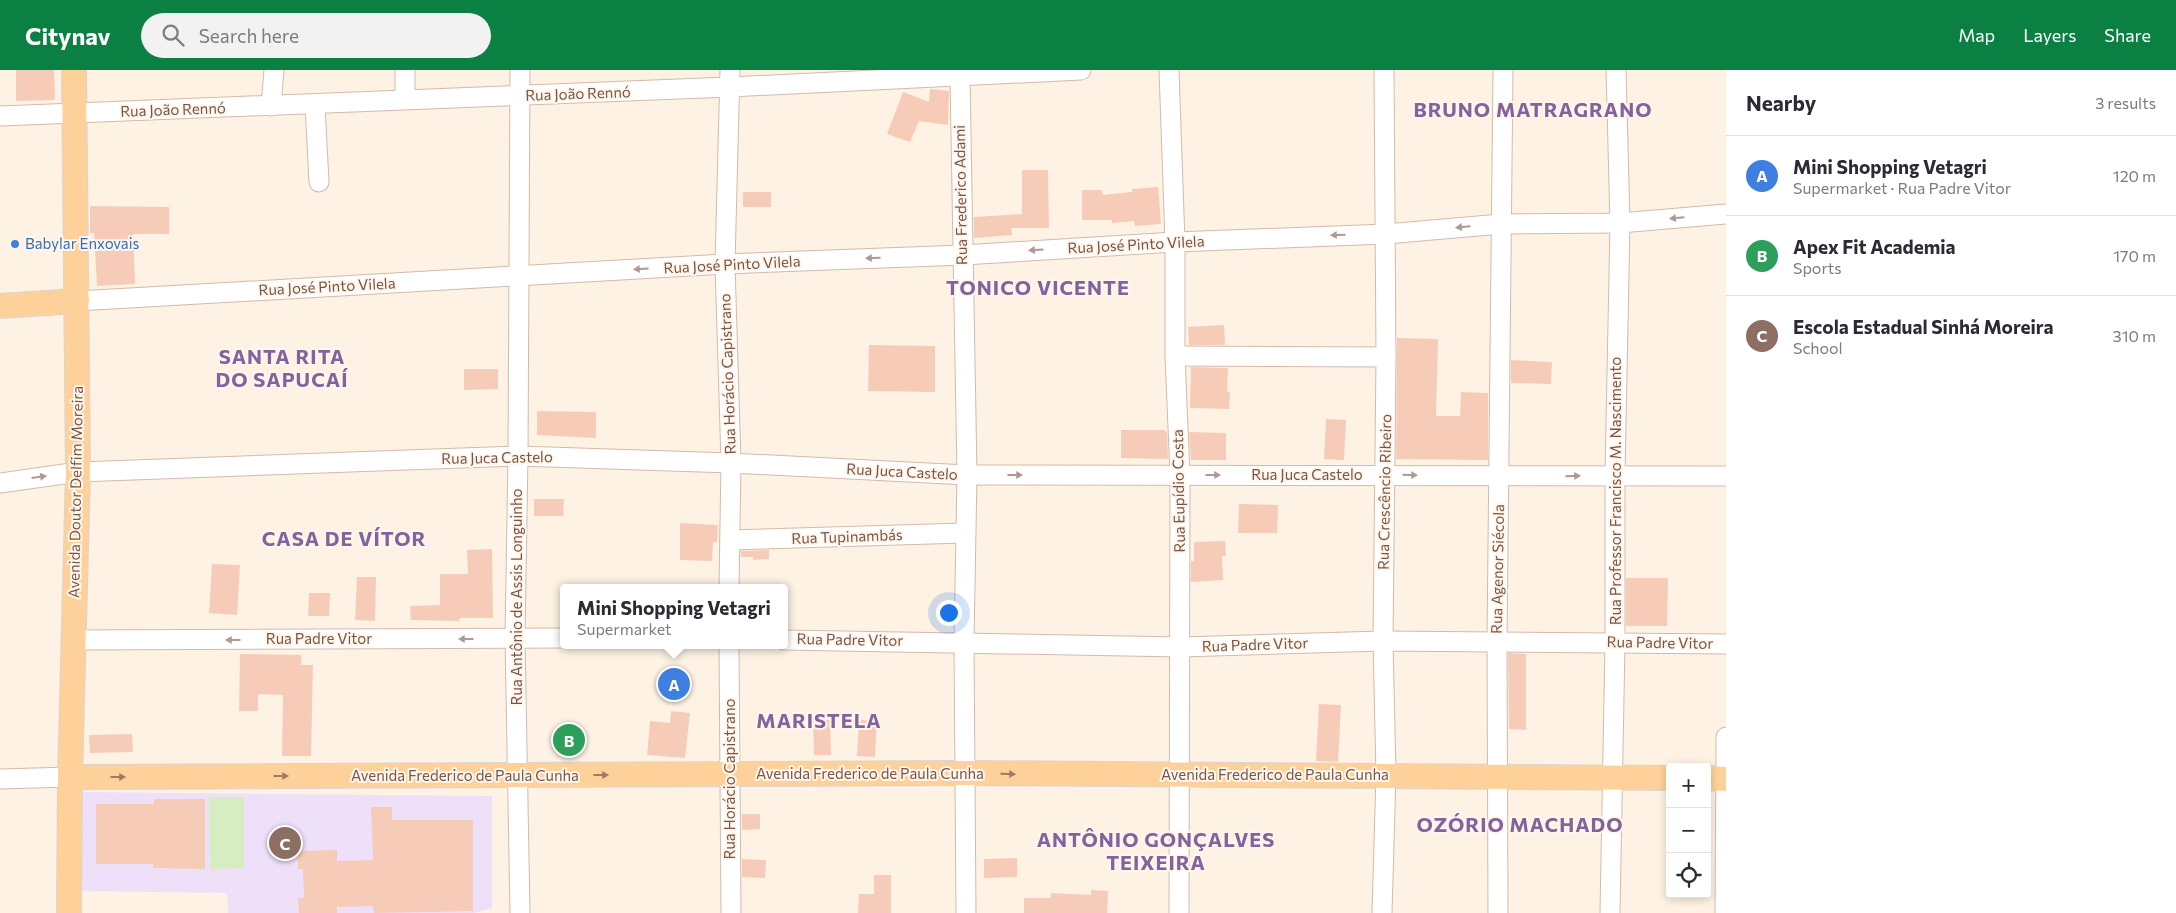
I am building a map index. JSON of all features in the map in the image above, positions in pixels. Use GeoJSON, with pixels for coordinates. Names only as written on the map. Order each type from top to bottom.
{"type":"FeatureCollection","features":[{"type":"Feature","properties":{"kind":"main road","name":"Avenida Doutor Delfim Moreira"},"geometry":{"type":"LineString","coordinates":[[69,913],[70,777],[78,472],[74,70]]}},
{"type":"Feature","properties":{"kind":"main road"},"geometry":{"type":"LineString","coordinates":[[0,306],[77,302]]}},
{"type":"Feature","properties":{"kind":"main road","name":"Avenida Frederico de Paula Cunha"},"geometry":{"type":"LineString","coordinates":[[70,777],[964,773],[1178,776],[1386,774],[1666,778]]}},
{"type":"Feature","properties":{"kind":"street"},"geometry":{"type":"LineString","coordinates":[[271,106],[274,70]]}},
{"type":"Feature","properties":{"kind":"street"},"geometry":{"type":"LineString","coordinates":[[405,70],[405,99]]}},
{"type":"Feature","properties":{"kind":"street","name":"Rua Antônio de Assis Longuinho"},"geometry":{"type":"LineString","coordinates":[[520,70],[515,638],[520,913]]}},
{"type":"Feature","properties":{"kind":"street","name":"Rua João Rennó"},"geometry":{"type":"LineString","coordinates":[[0,116],[519,96],[730,79],[960,77],[1081,70]]}},
{"type":"Feature","properties":{"kind":"street","name":"Rua Eupídio Costa"},"geometry":{"type":"LineString","coordinates":[[1170,70],[1175,242],[1175,356],[1180,475],[1179,913]]}},
{"type":"Feature","properties":{"kind":"street","name":"Rua Crescêncio Ribeiro"},"geometry":{"type":"LineString","coordinates":[[1382,913],[1386,774],[1383,641],[1386,357],[1384,70]]}},
{"type":"Feature","properties":{"kind":"street","name":"Rua Agenor Siécola"},"geometry":{"type":"LineString","coordinates":[[1498,913],[1497,641],[1503,70]]}},
{"type":"Feature","properties":{"kind":"street","name":"Rua Professor Francisco M. Nascimento"},"geometry":{"type":"LineString","coordinates":[[1610,913],[1620,223],[1616,70]]}},
{"type":"Feature","properties":{"kind":"street","name":"Rua Frederico Adami"},"geometry":{"type":"LineString","coordinates":[[960,77],[967,475],[964,642],[966,913]]}},
{"type":"Feature","properties":{"kind":"street","name":"Rua Horácio Capistrano"},"geometry":{"type":"LineString","coordinates":[[729,584],[731,463],[725,264],[730,79]]}},
{"type":"Feature","properties":{"kind":"street"},"geometry":{"type":"LineString","coordinates":[[315,105],[319,182]]}},
{"type":"Feature","properties":{"kind":"street","name":"Rua José Pinto Vilela"},"geometry":{"type":"LineString","coordinates":[[77,302],[725,264],[962,255],[1175,242],[1386,234],[1501,224],[1620,223],[1726,214]]}},
{"type":"Feature","properties":{"kind":"street"},"geometry":{"type":"LineString","coordinates":[[1175,356],[1386,357]]}},
{"type":"Feature","properties":{"kind":"street","name":"Rua Juca Castelo"},"geometry":{"type":"LineString","coordinates":[[0,483],[78,472],[518,456],[731,463],[967,475],[1384,474],[1500,477],[1726,476]]}},
{"type":"Feature","properties":{"kind":"street","name":"Rua Tupinambás"},"geometry":{"type":"LineString","coordinates":[[730,540],[965,534]]}},
{"type":"Feature","properties":{"kind":"street","name":"Rua Padre Vitor"},"geometry":{"type":"LineString","coordinates":[[73,640],[560,638]]}},
{"type":"Feature","properties":{"kind":"street","name":"Rua Padre Vitor"},"geometry":{"type":"LineString","coordinates":[[788,640],[1181,647],[1383,641],[1726,644]]}},
{"type":"Feature","properties":{"kind":"street","name":"Rua Horácio Capistrano"},"geometry":{"type":"LineString","coordinates":[[729,649],[731,913]]}},
{"type":"Feature","properties":{"kind":"street"},"geometry":{"type":"LineString","coordinates":[[1725,913],[1719,778],[1726,737]]}},
{"type":"Feature","properties":{"kind":"street"},"geometry":{"type":"LineString","coordinates":[[0,779],[70,777]]}},
{"type":"Feature","properties":{"kind":"shaded area"},"geometry":{"type":"Polygon","coordinates":[[[78,792],[492,796],[492,908],[474,913],[228,913],[227,893],[76,891],[78,792]]]}},
{"type":"Feature","properties":{"kind":"green space"},"geometry":{"type":"Polygon","coordinates":[[[209,797],[244,797],[244,868],[210,869],[209,797]]]}},
{"type":"Feature","properties":{"kind":"building"},"geometry":{"type":"Polygon","coordinates":[[[16,70],[54,70],[55,100],[16,101],[16,70]]]}},
{"type":"Feature","properties":{"kind":"building"},"geometry":{"type":"Polygon","coordinates":[[[930,89],[949,91],[948,125],[919,121],[910,142],[887,134],[903,92],[929,102],[930,89]]]}},
{"type":"Feature","properties":{"kind":"building"},"geometry":{"type":"Polygon","coordinates":[[[1022,170],[1048,170],[1049,228],[1011,228],[1012,235],[974,238],[974,217],[1022,214],[1022,170]]]}},
{"type":"Feature","properties":{"kind":"building"},"geometry":{"type":"Polygon","coordinates":[[[1158,187],[1161,224],[1135,226],[1134,221],[1112,223],[1112,220],[1082,220],[1082,190],[1102,190],[1103,195],[1132,192],[1132,189],[1158,187]]]}},
{"type":"Feature","properties":{"kind":"building"},"geometry":{"type":"Polygon","coordinates":[[[743,192],[771,192],[771,207],[743,207],[743,192]]]}},
{"type":"Feature","properties":{"kind":"building"},"geometry":{"type":"Polygon","coordinates":[[[90,206],[169,207],[169,234],[133,234],[135,284],[97,286],[94,233],[90,233],[90,206]]]}},
{"type":"Feature","properties":{"kind":"building"},"geometry":{"type":"Polygon","coordinates":[[[1224,325],[1225,345],[1189,345],[1188,327],[1224,325]]]}},
{"type":"Feature","properties":{"kind":"building"},"geometry":{"type":"Polygon","coordinates":[[[1397,338],[1438,339],[1436,416],[1460,416],[1461,392],[1488,393],[1488,460],[1396,459],[1397,338]]]}},
{"type":"Feature","properties":{"kind":"building"},"geometry":{"type":"Polygon","coordinates":[[[869,345],[935,346],[935,392],[868,391],[869,345]]]}},
{"type":"Feature","properties":{"kind":"building"},"geometry":{"type":"Polygon","coordinates":[[[1511,360],[1552,362],[1551,384],[1511,383],[1511,360]]]}},
{"type":"Feature","properties":{"kind":"building"},"geometry":{"type":"Polygon","coordinates":[[[1191,367],[1228,368],[1227,392],[1230,392],[1229,409],[1190,408],[1191,367]]]}},
{"type":"Feature","properties":{"kind":"building"},"geometry":{"type":"Polygon","coordinates":[[[464,369],[498,369],[498,389],[464,390],[464,369]]]}},
{"type":"Feature","properties":{"kind":"building"},"geometry":{"type":"Polygon","coordinates":[[[537,411],[596,412],[596,438],[537,435],[537,411]]]}},
{"type":"Feature","properties":{"kind":"building"},"geometry":{"type":"Polygon","coordinates":[[[1326,419],[1346,420],[1344,460],[1324,459],[1326,419]]]}},
{"type":"Feature","properties":{"kind":"building"},"geometry":{"type":"Polygon","coordinates":[[[1121,430],[1164,430],[1167,432],[1168,459],[1121,458],[1121,430]]]}},
{"type":"Feature","properties":{"kind":"building"},"geometry":{"type":"Polygon","coordinates":[[[1189,432],[1226,433],[1226,460],[1191,460],[1189,432]]]}},
{"type":"Feature","properties":{"kind":"building"},"geometry":{"type":"Polygon","coordinates":[[[534,499],[564,499],[563,516],[534,516],[534,499]]]}},
{"type":"Feature","properties":{"kind":"building"},"geometry":{"type":"Polygon","coordinates":[[[1239,504],[1278,505],[1277,533],[1238,533],[1239,504]]]}},
{"type":"Feature","properties":{"kind":"building"},"geometry":{"type":"Polygon","coordinates":[[[680,523],[718,525],[717,542],[713,542],[712,561],[680,560],[680,523]]]}},
{"type":"Feature","properties":{"kind":"building"},"geometry":{"type":"Polygon","coordinates":[[[1225,541],[1226,556],[1222,556],[1223,580],[1191,582],[1191,561],[1194,561],[1194,542],[1225,541]]]}},
{"type":"Feature","properties":{"kind":"building"},"geometry":{"type":"Polygon","coordinates":[[[492,549],[493,618],[460,618],[459,621],[411,620],[410,606],[440,605],[440,574],[468,574],[467,550],[492,549]]]}},
{"type":"Feature","properties":{"kind":"building"},"geometry":{"type":"Polygon","coordinates":[[[769,550],[769,559],[753,560],[753,557],[741,557],[741,551],[769,550]]]}},
{"type":"Feature","properties":{"kind":"building"},"geometry":{"type":"Polygon","coordinates":[[[212,564],[240,565],[237,615],[209,613],[212,564]]]}},
{"type":"Feature","properties":{"kind":"building"},"geometry":{"type":"Polygon","coordinates":[[[357,577],[376,577],[375,621],[355,620],[357,577]]]}},
{"type":"Feature","properties":{"kind":"building"},"geometry":{"type":"Polygon","coordinates":[[[1626,578],[1668,578],[1667,626],[1626,626],[1626,578]]]}},
{"type":"Feature","properties":{"kind":"building"},"geometry":{"type":"Polygon","coordinates":[[[309,593],[330,593],[329,616],[308,616],[309,593]]]}},
{"type":"Feature","properties":{"kind":"building"},"geometry":{"type":"Polygon","coordinates":[[[1508,653],[1526,654],[1526,730],[1509,729],[1508,653]]]}},
{"type":"Feature","properties":{"kind":"building"},"geometry":{"type":"Polygon","coordinates":[[[240,654],[301,655],[301,665],[313,665],[311,756],[282,756],[283,695],[258,694],[258,711],[239,711],[240,654]]]}},
{"type":"Feature","properties":{"kind":"building"},"geometry":{"type":"Polygon","coordinates":[[[1319,704],[1341,705],[1338,762],[1316,761],[1319,704]]]}},
{"type":"Feature","properties":{"kind":"building"},"geometry":{"type":"Polygon","coordinates":[[[671,711],[690,713],[685,758],[647,755],[650,721],[670,723],[671,711]]]}},
{"type":"Feature","properties":{"kind":"building"},"geometry":{"type":"Polygon","coordinates":[[[813,720],[830,720],[831,755],[814,755],[813,720]]]}},
{"type":"Feature","properties":{"kind":"building"},"geometry":{"type":"Polygon","coordinates":[[[859,720],[877,721],[875,757],[857,756],[859,720]]]}},
{"type":"Feature","properties":{"kind":"building"},"geometry":{"type":"Polygon","coordinates":[[[132,734],[133,752],[90,753],[89,735],[132,734]]]}},
{"type":"Feature","properties":{"kind":"building"},"geometry":{"type":"Polygon","coordinates":[[[154,799],[205,799],[205,869],[153,868],[153,864],[96,864],[96,804],[154,804],[154,799]]]}},
{"type":"Feature","properties":{"kind":"building"},"geometry":{"type":"Polygon","coordinates":[[[371,807],[392,807],[392,820],[473,820],[473,911],[374,913],[373,906],[337,907],[337,913],[299,913],[298,898],[304,898],[303,869],[298,869],[298,851],[337,850],[337,861],[373,860],[371,807]]]}},
{"type":"Feature","properties":{"kind":"building"},"geometry":{"type":"Polygon","coordinates":[[[742,814],[760,814],[760,829],[742,830],[742,814]]]}},
{"type":"Feature","properties":{"kind":"building"},"geometry":{"type":"Polygon","coordinates":[[[1017,858],[1017,877],[984,878],[984,859],[1017,858]]]}},
{"type":"Feature","properties":{"kind":"building"},"geometry":{"type":"Polygon","coordinates":[[[742,859],[766,860],[765,878],[742,877],[742,859]]]}},
{"type":"Feature","properties":{"kind":"building"},"geometry":{"type":"Polygon","coordinates":[[[874,875],[891,875],[891,913],[858,913],[859,894],[874,894],[874,875]]]}},
{"type":"Feature","properties":{"kind":"building"},"geometry":{"type":"Polygon","coordinates":[[[1091,890],[1108,891],[1107,913],[1024,913],[1024,898],[1051,898],[1051,893],[1091,895],[1091,890]]]}},
{"type":"Feature","properties":{"kind":"place","name":"Babylar Enxovais"},"geometry":{"type":"Point","coordinates":[15,244]}},
{"type":"Feature","properties":{"kind":"place","name":"Mini Shopping Vetagri"},"geometry":{"type":"Point","coordinates":[674,684]}},
{"type":"Feature","properties":{"kind":"place","name":"Apex Fit Academia"},"geometry":{"type":"Point","coordinates":[569,740]}},
{"type":"Feature","properties":{"kind":"place","name":"Escola Estadual Sinhá Moreira"},"geometry":{"type":"Point","coordinates":[285,843]}},
{"type":"Feature","properties":{"kind":"district","name":"BRUNO MATRAGRANO"},"geometry":{"type":"Point","coordinates":[1533,110]}},
{"type":"Feature","properties":{"kind":"district","name":"TONICO VICENTE"},"geometry":{"type":"Point","coordinates":[1038,288]}},
{"type":"Feature","properties":{"kind":"district","name":"SANTA RITA DO SAPUCAÍ"},"geometry":{"type":"Point","coordinates":[282,368]}},
{"type":"Feature","properties":{"kind":"district","name":"CASA DE VÍTOR"},"geometry":{"type":"Point","coordinates":[344,539]}},
{"type":"Feature","properties":{"kind":"district","name":"MARISTELA"},"geometry":{"type":"Point","coordinates":[819,721]}},
{"type":"Feature","properties":{"kind":"district","name":"OZÓRIO MACHADO"},"geometry":{"type":"Point","coordinates":[1520,825]}},
{"type":"Feature","properties":{"kind":"district","name":"ANTÔNIO GONÇALVES TEIXEIRA"},"geometry":{"type":"Point","coordinates":[1156,852]}}]}
